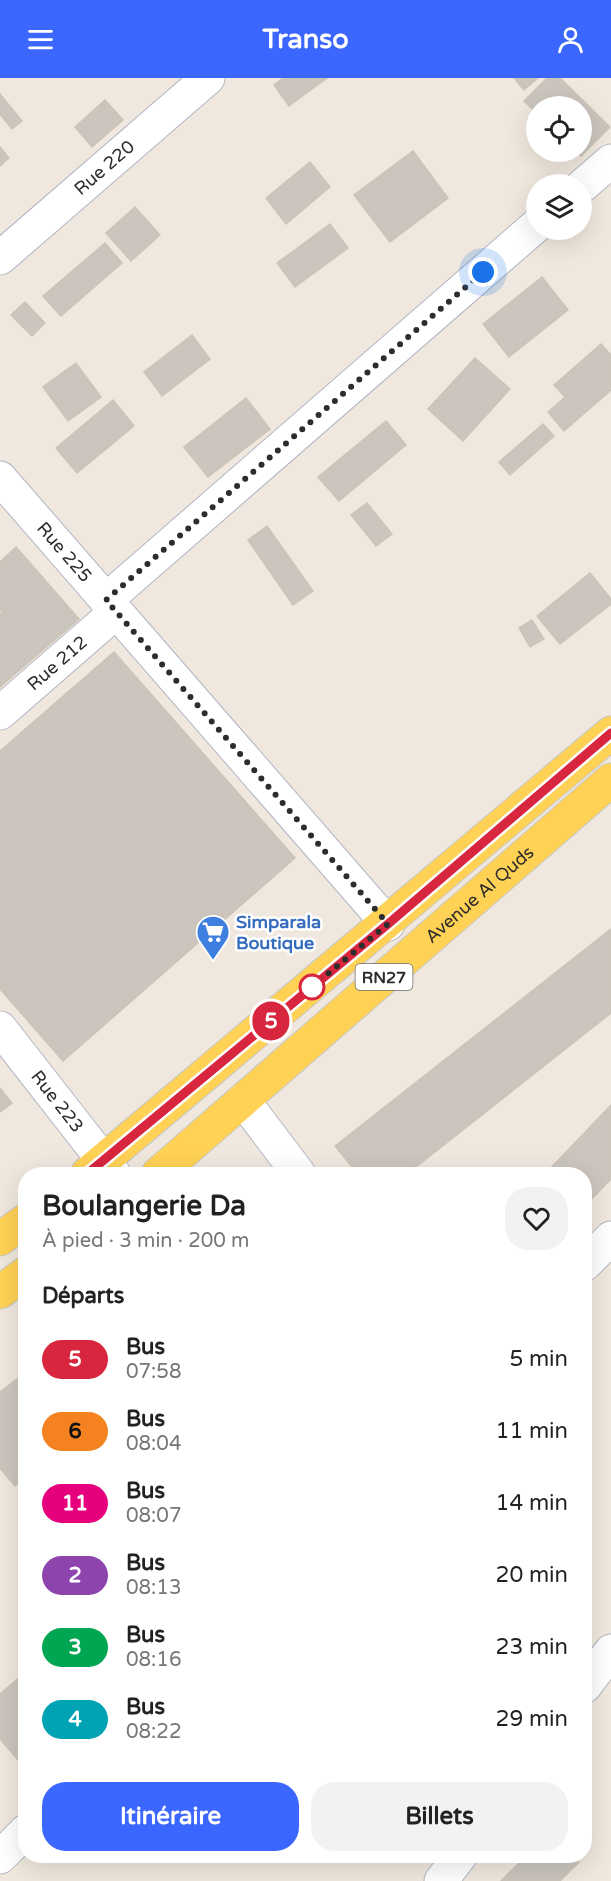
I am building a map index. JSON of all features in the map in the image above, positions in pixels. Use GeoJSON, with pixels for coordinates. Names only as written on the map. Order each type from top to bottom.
{"type":"FeatureCollection","features":[{"type":"Feature","properties":{"kind":"main road","name":"Avenue Al Quds"},"geometry":{"type":"LineString","coordinates":[[105,1167],[611,733]]}},
{"type":"Feature","properties":{"kind":"main road","name":"Avenue Al Quds"},"geometry":{"type":"LineString","coordinates":[[166,1167],[611,780]]}},
{"type":"Feature","properties":{"kind":"main road"},"geometry":{"type":"LineString","coordinates":[[0,1239],[18,1226]]}},
{"type":"Feature","properties":{"kind":"main road"},"geometry":{"type":"LineString","coordinates":[[0,1292],[18,1279]]}},
{"type":"Feature","properties":{"kind":"street","name":"Rue 220"},"geometry":{"type":"LineString","coordinates":[[0,258],[208,78]]}},
{"type":"Feature","properties":{"kind":"street"},"geometry":{"type":"LineString","coordinates":[[592,177],[611,161]]}},
{"type":"Feature","properties":{"kind":"street","name":"Rue 212"},"geometry":{"type":"LineString","coordinates":[[0,713],[111,606],[526,235]]}},
{"type":"Feature","properties":{"kind":"street","name":"Rue 225"},"geometry":{"type":"LineString","coordinates":[[0,478],[388,924]]}},
{"type":"Feature","properties":{"kind":"street","name":"Rue 223"},"geometry":{"type":"LineString","coordinates":[[0,1028],[100,1167]]}},
{"type":"Feature","properties":{"kind":"street"},"geometry":{"type":"LineString","coordinates":[[243,1100],[294,1167]]}},
{"type":"Feature","properties":{"kind":"street"},"geometry":{"type":"LineString","coordinates":[[592,1257],[611,1238]]}},
{"type":"Feature","properties":{"kind":"street"},"geometry":{"type":"LineString","coordinates":[[592,1677],[611,1651]]}},
{"type":"Feature","properties":{"kind":"street"},"geometry":{"type":"LineString","coordinates":[[441,1881],[455,1863]]}},
{"type":"Feature","properties":{"kind":"building"},"geometry":{"type":"Polygon","coordinates":[[[283,78],[327,78],[289,106],[274,85],[283,78]]]}},
{"type":"Feature","properties":{"kind":"building"},"geometry":{"type":"Polygon","coordinates":[[[514,78],[538,78],[524,90],[514,78]]]}},
{"type":"Feature","properties":{"kind":"building"},"geometry":{"type":"Polygon","coordinates":[[[547,78],[560,78],[578,96],[529,96],[547,78]]]}},
{"type":"Feature","properties":{"kind":"building"},"geometry":{"type":"Polygon","coordinates":[[[0,94],[22,121],[12,129],[0,114],[0,94]]]}},
{"type":"Feature","properties":{"kind":"building"},"geometry":{"type":"Polygon","coordinates":[[[105,100],[123,120],[92,147],[75,127],[105,100]]]}},
{"type":"Feature","properties":{"kind":"building"},"geometry":{"type":"Polygon","coordinates":[[[592,109],[610,127],[592,145],[592,109]]]}},
{"type":"Feature","properties":{"kind":"building"},"geometry":{"type":"Polygon","coordinates":[[[0,147],[9,158],[0,166],[0,147]]]}},
{"type":"Feature","properties":{"kind":"building"},"geometry":{"type":"Polygon","coordinates":[[[413,151],[448,198],[390,242],[354,195],[413,151]]]}},
{"type":"Feature","properties":{"kind":"building"},"geometry":{"type":"Polygon","coordinates":[[[310,162],[330,187],[286,224],[266,198],[310,162]]]}},
{"type":"Feature","properties":{"kind":"building"},"geometry":{"type":"Polygon","coordinates":[[[135,207],[160,235],[131,261],[106,233],[135,207]]]}},
{"type":"Feature","properties":{"kind":"building"},"geometry":{"type":"Polygon","coordinates":[[[330,224],[348,248],[295,287],[277,263],[330,224]]]}},
{"type":"Feature","properties":{"kind":"building"},"geometry":{"type":"Polygon","coordinates":[[[105,243],[122,263],[61,316],[43,296],[105,243]]]}},
{"type":"Feature","properties":{"kind":"building"},"geometry":{"type":"Polygon","coordinates":[[[542,277],[568,310],[509,357],[483,324],[542,277]]]}},
{"type":"Feature","properties":{"kind":"building"},"geometry":{"type":"Polygon","coordinates":[[[25,302],[45,323],[32,336],[11,315],[25,302]]]}},
{"type":"Feature","properties":{"kind":"building"},"geometry":{"type":"Polygon","coordinates":[[[192,335],[210,359],[162,396],[144,372],[192,335]]]}},
{"type":"Feature","properties":{"kind":"building"},"geometry":{"type":"Polygon","coordinates":[[[601,344],[611,355],[611,390],[564,431],[548,412],[565,397],[554,385],[601,344]]]}},
{"type":"Feature","properties":{"kind":"building"},"geometry":{"type":"Polygon","coordinates":[[[475,358],[510,389],[463,441],[428,409],[475,358]]]}},
{"type":"Feature","properties":{"kind":"building"},"geometry":{"type":"Polygon","coordinates":[[[76,363],[101,397],[68,421],[43,387],[76,363]]]}},
{"type":"Feature","properties":{"kind":"building"},"geometry":{"type":"Polygon","coordinates":[[[246,398],[270,429],[208,477],[184,447],[246,398]]]}},
{"type":"Feature","properties":{"kind":"building"},"geometry":{"type":"Polygon","coordinates":[[[113,400],[134,426],[77,473],[56,448],[113,400]]]}},
{"type":"Feature","properties":{"kind":"building"},"geometry":{"type":"Polygon","coordinates":[[[386,421],[406,445],[339,501],[318,477],[386,421]]]}},
{"type":"Feature","properties":{"kind":"building"},"geometry":{"type":"Polygon","coordinates":[[[543,424],[554,436],[510,475],[499,462],[543,424]]]}},
{"type":"Feature","properties":{"kind":"building"},"geometry":{"type":"Polygon","coordinates":[[[367,503],[392,534],[376,546],[351,515],[367,503]]]}},
{"type":"Feature","properties":{"kind":"building"},"geometry":{"type":"Polygon","coordinates":[[[267,526],[313,591],[293,605],[248,540],[267,526]]]}},
{"type":"Feature","properties":{"kind":"building"},"geometry":{"type":"Polygon","coordinates":[[[16,547],[79,619],[0,687],[0,614],[2,612],[0,609],[0,562],[16,547]]]}},
{"type":"Feature","properties":{"kind":"building"},"geometry":{"type":"Polygon","coordinates":[[[590,573],[611,599],[611,604],[560,644],[537,616],[590,573]]]}},
{"type":"Feature","properties":{"kind":"building"},"geometry":{"type":"Polygon","coordinates":[[[532,620],[544,639],[530,647],[519,628],[532,620]]]}},
{"type":"Feature","properties":{"kind":"building"},"geometry":{"type":"Polygon","coordinates":[[[114,652],[295,858],[63,1061],[0,989],[0,751],[114,652]]]}},
{"type":"Feature","properties":{"kind":"building"},"geometry":{"type":"Polygon","coordinates":[[[611,929],[611,1013],[416,1167],[352,1167],[335,1146],[611,929]]]}},
{"type":"Feature","properties":{"kind":"building"},"geometry":{"type":"Polygon","coordinates":[[[0,1088],[12,1103],[0,1112],[0,1088]]]}},
{"type":"Feature","properties":{"kind":"building"},"geometry":{"type":"Polygon","coordinates":[[[611,1105],[611,1179],[592,1199],[592,1167],[552,1167],[611,1105]]]}},
{"type":"Feature","properties":{"kind":"building"},"geometry":{"type":"Polygon","coordinates":[[[18,1378],[18,1484],[15,1486],[0,1468],[0,1392],[18,1378]]]}},
{"type":"Feature","properties":{"kind":"building"},"geometry":{"type":"Polygon","coordinates":[[[18,1679],[18,1760],[0,1739],[0,1694],[18,1679]]]}},
{"type":"Feature","properties":{"kind":"building"},"geometry":{"type":"Polygon","coordinates":[[[519,1863],[578,1863],[560,1881],[501,1881],[519,1863]]]}},
{"type":"Feature","properties":{"kind":"bus line","name":"5"},"geometry":{"type":"LineString","coordinates":[[97,1167],[388,924],[611,733]]}},
{"type":"Feature","properties":{"kind":"place","name":"Simparala Boutique"},"geometry":{"type":"Point","coordinates":[213,961]}},
{"type":"Feature","properties":{"kind":"route"},"geometry":{"type":"LineString","coordinates":[[312,987],[388,924],[106,600],[483,272]]}}]}
